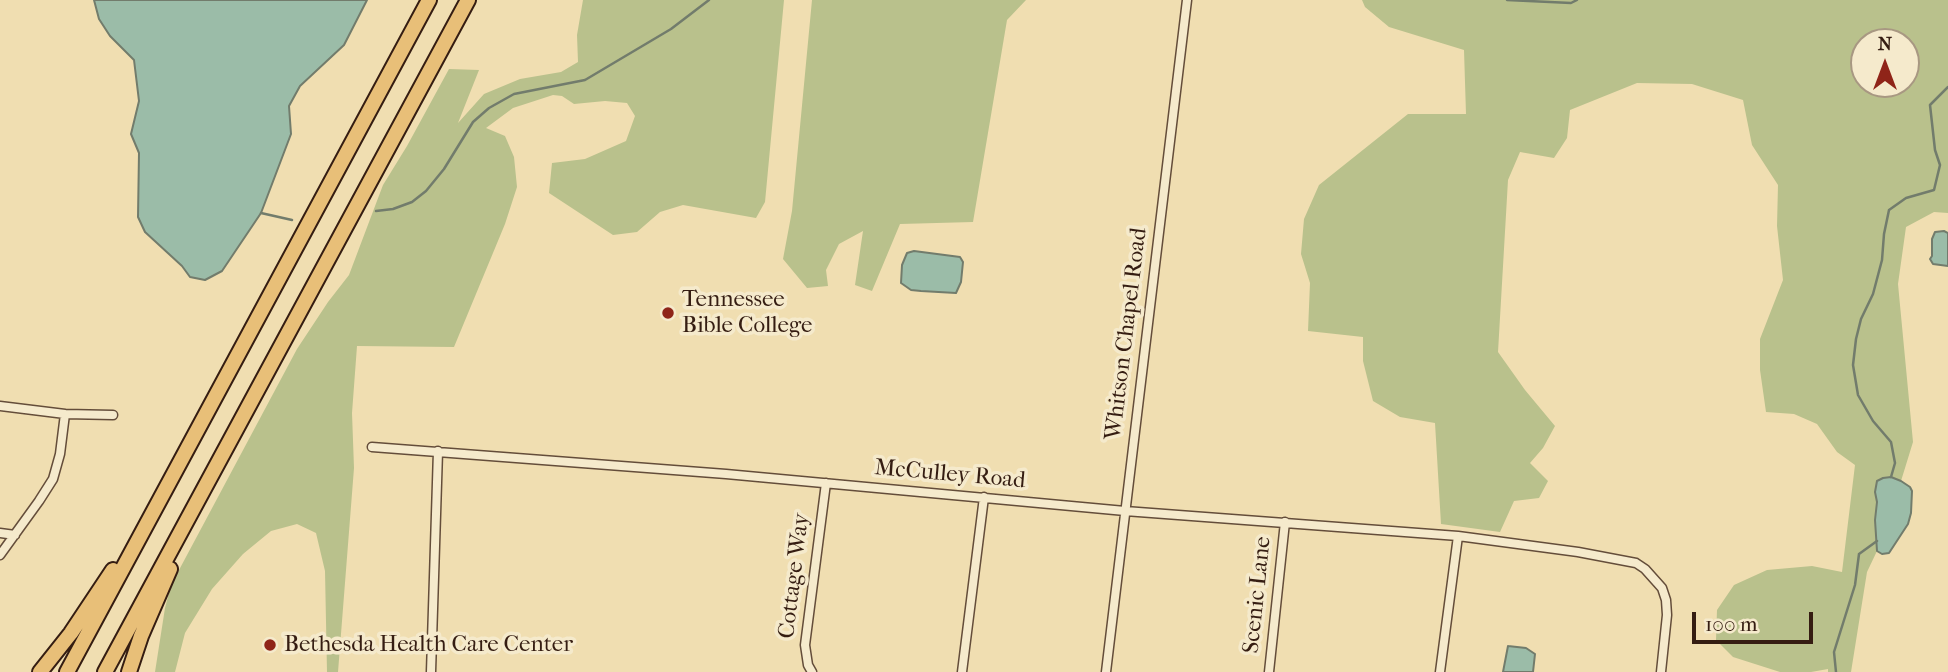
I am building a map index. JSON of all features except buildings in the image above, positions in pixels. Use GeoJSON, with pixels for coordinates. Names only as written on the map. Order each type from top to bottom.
{"type":"FeatureCollection","features":[{"type":"Feature","properties":{"kind":"highway"},"geometry":{"type":"LineString","coordinates":[[67,672],[429,0]]}},
{"type":"Feature","properties":{"kind":"highway"},"geometry":{"type":"LineString","coordinates":[[105,672],[468,0]]}},
{"type":"Feature","properties":{"kind":"highway"},"geometry":{"type":"LineString","coordinates":[[129,672],[141,636],[208,482]]}},
{"type":"Feature","properties":{"kind":"highway"},"geometry":{"type":"LineString","coordinates":[[40,672],[71,633],[160,499]]}},
{"type":"Feature","properties":{"kind":"street","name":"Whitson Chapel Road"},"geometry":{"type":"LineString","coordinates":[[1106,672],[1187,0]]}},
{"type":"Feature","properties":{"kind":"street"},"geometry":{"type":"LineString","coordinates":[[0,406],[65,414],[113,415]]}},
{"type":"Feature","properties":{"kind":"street"},"geometry":{"type":"LineString","coordinates":[[0,555],[53,479],[60,454],[65,414]]}},
{"type":"Feature","properties":{"kind":"street","name":"McCulley Road"},"geometry":{"type":"LineString","coordinates":[[372,447],[825,483],[1125,511],[1458,536],[1578,552],[1636,563],[1662,588],[1667,615],[1661,672]]}},
{"type":"Feature","properties":{"kind":"street"},"geometry":{"type":"LineString","coordinates":[[431,672],[438,451]]}},
{"type":"Feature","properties":{"kind":"street","name":"Cottage Way"},"geometry":{"type":"LineString","coordinates":[[812,672],[808,665],[805,645],[825,483]]}},
{"type":"Feature","properties":{"kind":"street"},"geometry":{"type":"LineString","coordinates":[[962,672],[984,497]]}},
{"type":"Feature","properties":{"kind":"street","name":"Scenic Lane"},"geometry":{"type":"LineString","coordinates":[[1269,672],[1285,522]]}},
{"type":"Feature","properties":{"kind":"street"},"geometry":{"type":"LineString","coordinates":[[0,533],[15,535]]}},
{"type":"Feature","properties":{"kind":"street"},"geometry":{"type":"LineString","coordinates":[[1440,672],[1458,536]]}},
{"type":"Feature","properties":{"kind":"green space"},"geometry":{"type":"Polygon","coordinates":[[[583,0],[784,0],[765,202],[756,218],[683,205],[660,212],[637,232],[613,235],[549,193],[552,163],[585,159],[626,141],[635,116],[627,103],[605,101],[574,104],[562,96],[553,95],[513,108],[486,128],[505,136],[514,157],[517,187],[505,224],[454,347],[357,346],[352,413],[354,468],[338,672],[327,672],[325,571],[316,533],[297,524],[271,531],[243,554],[212,589],[185,633],[175,672],[155,672],[171,585],[297,349],[349,275],[383,185],[449,69],[479,70],[458,123],[484,94],[520,79],[561,72],[578,62],[577,35],[583,0]]]}},
{"type":"Feature","properties":{"kind":"green space"},"geometry":{"type":"Polygon","coordinates":[[[812,0],[1026,0],[1007,20],[973,222],[900,224],[872,291],[855,285],[863,231],[839,244],[826,270],[828,286],[807,288],[783,259],[792,211],[812,0]]]}},
{"type":"Feature","properties":{"kind":"green space"},"geometry":{"type":"Polygon","coordinates":[[[1362,0],[1948,0],[1948,213],[1934,212],[1906,227],[1898,284],[1913,442],[1901,481],[1891,477],[1883,478],[1875,492],[1877,551],[1867,572],[1851,672],[1828,672],[1828,669],[1780,672],[1733,657],[1716,640],[1717,610],[1734,585],[1767,570],[1812,566],[1842,572],[1855,465],[1837,452],[1817,424],[1794,414],[1766,412],[1760,370],[1760,339],[1783,280],[1777,226],[1778,185],[1752,145],[1743,100],[1692,84],[1637,83],[1570,110],[1567,138],[1554,158],[1520,152],[1508,180],[1498,352],[1555,426],[1543,448],[1530,463],[1548,481],[1539,498],[1514,501],[1500,532],[1441,524],[1435,423],[1400,417],[1373,401],[1363,361],[1363,337],[1308,331],[1310,283],[1301,254],[1304,219],[1319,185],[1408,114],[1466,114],[1464,50],[1389,27],[1365,7],[1362,0]]]}},
{"type":"Feature","properties":{"kind":"shaded area"},"geometry":{"type":"Polygon","coordinates":[[[94,0],[367,0],[344,45],[300,86],[289,106],[291,134],[261,213],[222,271],[205,280],[190,277],[182,266],[145,232],[138,217],[139,153],[131,134],[139,101],[134,60],[110,36],[99,19],[94,0]]]}},
{"type":"Feature","properties":{"kind":"shaded area"},"geometry":{"type":"Polygon","coordinates":[[[1935,232],[1948,233],[1948,266],[1933,264],[1930,259],[1935,232]]]}},
{"type":"Feature","properties":{"kind":"shaded area"},"geometry":{"type":"Polygon","coordinates":[[[914,251],[960,257],[963,262],[961,282],[956,293],[911,290],[901,283],[902,265],[907,253],[914,251]]]}},
{"type":"Feature","properties":{"kind":"shaded area"},"geometry":{"type":"Polygon","coordinates":[[[1891,477],[1910,487],[1911,513],[1908,524],[1889,553],[1882,554],[1877,551],[1875,492],[1877,481],[1891,477]]]}},
{"type":"Feature","properties":{"kind":"shaded area"},"geometry":{"type":"Polygon","coordinates":[[[1508,646],[1526,648],[1535,654],[1533,672],[1503,672],[1508,646]]]}},
{"type":"Feature","properties":{"kind":"waterway"},"geometry":{"type":"LineString","coordinates":[[376,211],[393,209],[412,202],[426,191],[444,169],[473,122],[489,108],[514,94],[585,80],[671,29],[709,0]]}},
{"type":"Feature","properties":{"kind":"waterway"},"geometry":{"type":"LineString","coordinates":[[1507,0],[1571,3],[1577,0]]}},
{"type":"Feature","properties":{"kind":"waterway"},"geometry":{"type":"LineString","coordinates":[[1891,477],[1895,463],[1891,442],[1873,421],[1858,395],[1853,365],[1856,339],[1882,260],[1889,210],[1906,198],[1934,190],[1940,165],[1935,150],[1930,105],[1948,87]]}},
{"type":"Feature","properties":{"kind":"waterway"},"geometry":{"type":"LineString","coordinates":[[261,213],[292,220]]}},
{"type":"Feature","properties":{"kind":"waterway"},"geometry":{"type":"LineString","coordinates":[[1836,672],[1834,652],[1855,585],[1859,554],[1877,541]]}},
{"type":"Feature","properties":{"kind":"place","name":"Tennessee Bible College"},"geometry":{"type":"Point","coordinates":[668,313]}},
{"type":"Feature","properties":{"kind":"place","name":"Bethesda Health Care Center"},"geometry":{"type":"Point","coordinates":[270,645]}}]}
